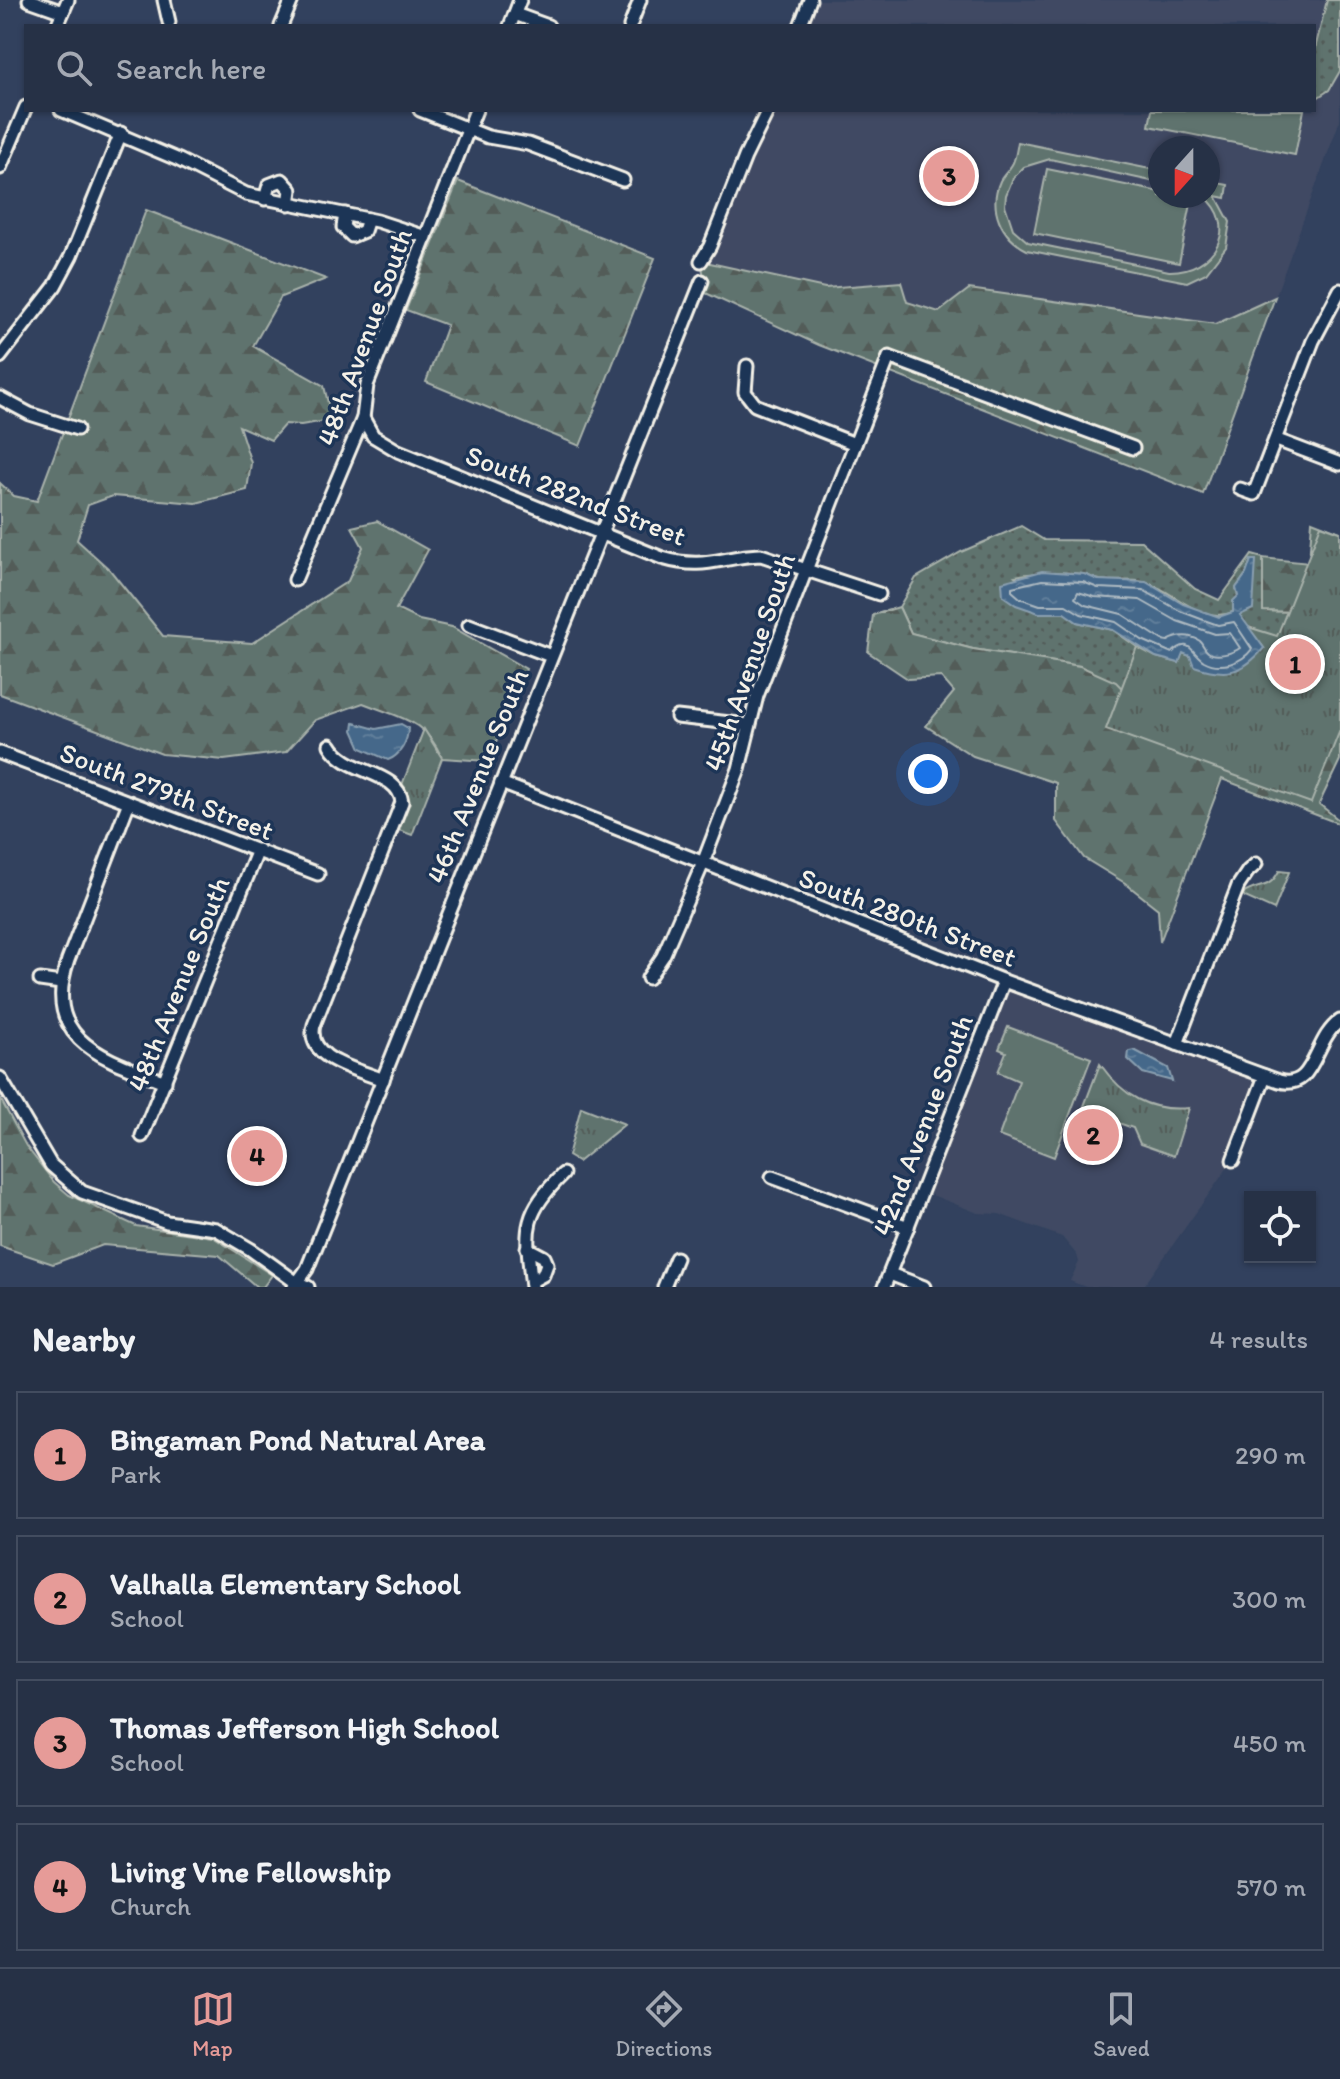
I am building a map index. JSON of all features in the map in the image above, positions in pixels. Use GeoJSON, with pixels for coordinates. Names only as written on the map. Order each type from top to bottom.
{"type":"FeatureCollection","features":[{"type":"Feature","properties":{"kind":"street"},"geometry":{"type":"LineString","coordinates":[[29,0],[63,12]]}},
{"type":"Feature","properties":{"kind":"street"},"geometry":{"type":"LineString","coordinates":[[58,24],[68,0]]}},
{"type":"Feature","properties":{"kind":"street"},"geometry":{"type":"LineString","coordinates":[[164,0],[169,22]]}},
{"type":"Feature","properties":{"kind":"street"},"geometry":{"type":"LineString","coordinates":[[282,24],[292,0]]}},
{"type":"Feature","properties":{"kind":"street"},"geometry":{"type":"LineString","coordinates":[[511,24],[520,0]]}},
{"type":"Feature","properties":{"kind":"street"},"geometry":{"type":"LineString","coordinates":[[631,24],[640,0]]}},
{"type":"Feature","properties":{"kind":"street"},"geometry":{"type":"LineString","coordinates":[[801,24],[810,0]]}},
{"type":"Feature","properties":{"kind":"street"},"geometry":{"type":"LineString","coordinates":[[515,14],[542,24]]}},
{"type":"Feature","properties":{"kind":"street"},"geometry":{"type":"LineString","coordinates":[[0,168],[24,112]]}},
{"type":"Feature","properties":{"kind":"street"},"geometry":{"type":"LineString","coordinates":[[66,112],[121,133],[218,181],[265,199],[368,219],[426,237]]}},
{"type":"Feature","properties":{"kind":"street"},"geometry":{"type":"LineString","coordinates":[[425,112],[488,137],[528,144],[623,180]]}},
{"type":"Feature","properties":{"kind":"street","name":"48th Avenue South"},"geometry":{"type":"LineString","coordinates":[[295,580],[363,418],[367,385],[475,112]]}},
{"type":"Feature","properties":{"kind":"street"},"geometry":{"type":"LineString","coordinates":[[701,261],[767,112]]}},
{"type":"Feature","properties":{"kind":"street"},"geometry":{"type":"LineString","coordinates":[[0,357],[55,286],[71,256],[121,133]]}},
{"type":"Feature","properties":{"kind":"street"},"geometry":{"type":"LineString","coordinates":[[265,199],[269,185],[282,180],[291,190],[289,204]]}},
{"type":"Feature","properties":{"kind":"street"},"geometry":{"type":"LineString","coordinates":[[345,214],[343,227],[352,236],[364,231],[368,219]]}},
{"type":"Feature","properties":{"kind":"street","name":"46th Avenue South"},"geometry":{"type":"LineString","coordinates":[[300,1286],[702,281]]}},
{"type":"Feature","properties":{"kind":"street"},"geometry":{"type":"LineString","coordinates":[[1240,489],[1254,494],[1313,341],[1340,290]]}},
{"type":"Feature","properties":{"kind":"street","name":"45th Avenue South"},"geometry":{"type":"LineString","coordinates":[[648,978],[663,956],[703,863],[739,769],[748,725],[889,357],[1133,448]]}},
{"type":"Feature","properties":{"kind":"street"},"geometry":{"type":"LineString","coordinates":[[747,366],[745,392],[755,405],[855,444]]}},
{"type":"Feature","properties":{"kind":"street"},"geometry":{"type":"LineString","coordinates":[[0,398],[30,414],[77,429]]}},
{"type":"Feature","properties":{"kind":"street","name":"South 282nd Street"},"geometry":{"type":"LineString","coordinates":[[363,418],[373,436],[398,451],[662,558],[689,565],[705,565],[745,555],[761,555],[879,594]]}},
{"type":"Feature","properties":{"kind":"street"},"geometry":{"type":"LineString","coordinates":[[1277,440],[1340,464]]}},
{"type":"Feature","properties":{"kind":"street"},"geometry":{"type":"LineString","coordinates":[[469,625],[551,656]]}},
{"type":"Feature","properties":{"kind":"street"},"geometry":{"type":"LineString","coordinates":[[677,717],[748,725]]}},
{"type":"Feature","properties":{"kind":"street"},"geometry":{"type":"LineString","coordinates":[[330,745],[345,762],[394,784],[400,793],[400,808],[312,1033],[321,1053],[383,1080]]}},
{"type":"Feature","properties":{"kind":"street","name":"South 279th Street"},"geometry":{"type":"LineString","coordinates":[[1,756],[318,874]]}},
{"type":"Feature","properties":{"kind":"street","name":"South 280th Street"},"geometry":{"type":"LineString","coordinates":[[501,783],[1004,981],[1286,1083],[1301,1079],[1310,1069],[1322,1039],[1340,1021]]}},
{"type":"Feature","properties":{"kind":"street"},"geometry":{"type":"LineString","coordinates":[[129,802],[61,983],[64,1017],[75,1036],[92,1051],[165,1082]]}},
{"type":"Feature","properties":{"kind":"street","name":"48th Avenue South"},"geometry":{"type":"LineString","coordinates":[[142,1136],[258,850]]}},
{"type":"Feature","properties":{"kind":"street"},"geometry":{"type":"LineString","coordinates":[[1177,1044],[1238,886],[1256,864]]}},
{"type":"Feature","properties":{"kind":"street"},"geometry":{"type":"LineString","coordinates":[[40,980],[61,983]]}},
{"type":"Feature","properties":{"kind":"street","name":"42nd Avenue South"},"geometry":{"type":"LineString","coordinates":[[884,1287],[1004,981]]}},
{"type":"Feature","properties":{"kind":"street"},"geometry":{"type":"LineString","coordinates":[[1233,1160],[1265,1076]]}},
{"type":"Feature","properties":{"kind":"street"},"geometry":{"type":"LineString","coordinates":[[0,1078],[38,1146],[65,1179],[82,1192],[100,1201],[167,1222],[216,1229],[250,1249],[300,1286]]}},
{"type":"Feature","properties":{"kind":"street"},"geometry":{"type":"LineString","coordinates":[[532,1284],[526,1233],[534,1210],[563,1174]]}},
{"type":"Feature","properties":{"kind":"street"},"geometry":{"type":"LineString","coordinates":[[772,1177],[908,1227]]}},
{"type":"Feature","properties":{"kind":"street"},"geometry":{"type":"LineString","coordinates":[[527,1248],[544,1257],[547,1264],[543,1275],[532,1284]]}},
{"type":"Feature","properties":{"kind":"street"},"geometry":{"type":"LineString","coordinates":[[664,1287],[676,1258]]}},
{"type":"Feature","properties":{"kind":"street"},"geometry":{"type":"LineString","coordinates":[[890,1274],[924,1287]]}},
{"type":"Feature","properties":{"kind":"shaded area"},"geometry":{"type":"Polygon","coordinates":[[[810,0],[1340,0],[1340,120],[1275,297],[1216,324],[969,289],[939,312],[907,302],[901,282],[825,288],[701,261],[767,112],[1316,112],[1316,24],[801,24],[810,0]]]}},
{"type":"Feature","properties":{"kind":"shaded area"},"geometry":{"type":"Polygon","coordinates":[[[1004,981],[1265,1076],[1233,1160],[1143,1287],[1086,1287],[1070,1281],[1079,1262],[1062,1237],[999,1214],[978,1213],[922,1191],[1004,981]]]}},
{"type":"Feature","properties":{"kind":"green space"},"geometry":{"type":"Polygon","coordinates":[[[1327,0],[1340,0],[1340,71],[1329,90],[1316,99],[1316,45],[1327,0]]]}},
{"type":"Feature","properties":{"kind":"green space"},"geometry":{"type":"Polygon","coordinates":[[[1152,112],[1304,112],[1295,155],[1220,140],[1220,136],[1199,136],[1149,126],[1152,112]]]}},
{"type":"Feature","properties":{"kind":"green space"},"geometry":{"type":"Polygon","coordinates":[[[1018,142],[1148,169],[1148,180],[1050,159],[1024,167],[1013,178],[1005,205],[1013,229],[1028,242],[1169,271],[1185,269],[1210,256],[1217,245],[1221,233],[1215,208],[1220,208],[1220,203],[1230,222],[1226,247],[1206,273],[1187,282],[1027,250],[1010,238],[996,211],[1000,181],[1015,156],[1018,142]]]}},
{"type":"Feature","properties":{"kind":"green space"},"geometry":{"type":"Polygon","coordinates":[[[1047,169],[1148,190],[1148,208],[1190,208],[1179,263],[1034,233],[1047,169]]]}},
{"type":"Feature","properties":{"kind":"green space"},"geometry":{"type":"Polygon","coordinates":[[[458,181],[655,258],[580,446],[426,382],[447,325],[406,310],[458,181]]]}},
{"type":"Feature","properties":{"kind":"green space"},"geometry":{"type":"Polygon","coordinates":[[[1220,183],[1228,185],[1226,198],[1220,197],[1220,183]]]}},
{"type":"Feature","properties":{"kind":"green space"},"geometry":{"type":"Polygon","coordinates":[[[146,210],[326,279],[281,297],[253,346],[324,386],[332,420],[285,424],[271,440],[239,426],[251,463],[247,490],[196,503],[113,496],[88,505],[77,540],[110,570],[163,636],[252,643],[348,581],[363,547],[352,527],[377,521],[428,550],[396,609],[419,620],[452,627],[526,669],[488,761],[442,758],[428,735],[419,727],[363,703],[315,720],[286,752],[224,760],[162,754],[0,694],[0,483],[14,496],[37,501],[146,210]]]}},
{"type":"Feature","properties":{"kind":"green space"},"geometry":{"type":"Polygon","coordinates":[[[701,261],[825,288],[901,282],[907,302],[939,312],[969,289],[1216,324],[1275,297],[1203,494],[819,345],[699,290],[704,277],[701,261]]]}},
{"type":"Feature","properties":{"kind":"green space"},"geometry":{"type":"Polygon","coordinates":[[[1312,521],[1340,532],[1340,613],[1263,611],[1263,558],[1309,563],[1312,521]]]}},
{"type":"Feature","properties":{"kind":"green space"},"geometry":{"type":"Polygon","coordinates":[[[1321,525],[1340,532],[1340,730],[1311,803],[1106,729],[1137,647],[1156,657],[1179,663],[1182,653],[1190,656],[1264,648],[1248,627],[1277,636],[1321,525]]]}},
{"type":"Feature","properties":{"kind":"green space"},"geometry":{"type":"Polygon","coordinates":[[[1021,526],[1044,540],[1141,541],[1195,589],[1219,600],[1252,555],[1263,558],[1263,611],[1340,613],[1135,703],[1080,666],[973,649],[911,633],[899,607],[916,578],[961,552],[1021,526]],[[1251,560],[1236,588],[1238,596],[1233,612],[1221,615],[1197,610],[1143,582],[1100,580],[1066,572],[1015,576],[1077,622],[1113,630],[1137,647],[1240,615],[1251,560]]]}},
{"type":"Feature","properties":{"kind":"green space"},"geometry":{"type":"Polygon","coordinates":[[[899,607],[911,633],[973,649],[1080,666],[1116,682],[1136,703],[1340,679],[1340,760],[1319,804],[1340,824],[1222,779],[1160,942],[1158,909],[1125,883],[1084,858],[1056,821],[1056,783],[973,756],[926,726],[954,692],[941,677],[908,679],[868,652],[873,615],[899,607]]]}},
{"type":"Feature","properties":{"kind":"green space"},"geometry":{"type":"Polygon","coordinates":[[[424,729],[442,758],[412,835],[396,829],[406,802],[402,785],[424,729]]]}},
{"type":"Feature","properties":{"kind":"green space"},"geometry":{"type":"Polygon","coordinates":[[[1279,871],[1289,872],[1274,910],[1245,897],[1243,894],[1267,884],[1279,871]]]}},
{"type":"Feature","properties":{"kind":"green space"},"geometry":{"type":"Polygon","coordinates":[[[1008,1027],[1091,1058],[1054,1157],[999,1136],[1019,1081],[998,1072],[1006,1052],[999,1049],[1008,1027]]]}},
{"type":"Feature","properties":{"kind":"green space"},"geometry":{"type":"Polygon","coordinates":[[[1100,1064],[1118,1085],[1138,1100],[1161,1107],[1189,1108],[1174,1156],[1140,1144],[1133,1128],[1110,1120],[1105,1132],[1078,1122],[1100,1064]]]}},
{"type":"Feature","properties":{"kind":"green space"},"geometry":{"type":"Polygon","coordinates":[[[0,1098],[26,1146],[54,1182],[69,1195],[136,1226],[213,1237],[272,1275],[263,1287],[257,1287],[219,1255],[103,1245],[53,1264],[0,1246],[0,1098]]]}},
{"type":"Feature","properties":{"kind":"green space"},"geometry":{"type":"Polygon","coordinates":[[[581,1107],[625,1124],[578,1162],[568,1156],[581,1107]]]}},
{"type":"Feature","properties":{"kind":"water"},"geometry":{"type":"Polygon","coordinates":[[[1251,560],[1256,560],[1253,609],[1240,615],[1264,648],[1248,663],[1233,671],[1194,666],[1190,656],[1183,653],[1179,663],[1156,657],[1113,630],[1077,622],[1064,613],[1039,613],[1016,605],[1003,596],[1002,582],[1042,571],[1084,574],[1098,580],[1146,582],[1183,604],[1219,617],[1233,612],[1233,601],[1238,596],[1236,588],[1251,560]]]}},
{"type":"Feature","properties":{"kind":"water"},"geometry":{"type":"Polygon","coordinates":[[[354,723],[376,729],[401,724],[408,728],[407,738],[400,752],[388,760],[361,748],[353,730],[354,723]]]}},
{"type":"Feature","properties":{"kind":"water"},"geometry":{"type":"Polygon","coordinates":[[[1134,1050],[1168,1068],[1172,1081],[1143,1073],[1128,1059],[1129,1051],[1134,1050]]]}},
{"type":"Feature","properties":{"kind":"place","name":"Thomas Jefferson High School"},"geometry":{"type":"Point","coordinates":[949,176]}},
{"type":"Feature","properties":{"kind":"place","name":"Bingaman Pond Natural Area"},"geometry":{"type":"Point","coordinates":[1295,664]}},
{"type":"Feature","properties":{"kind":"place","name":"Valhalla Elementary School"},"geometry":{"type":"Point","coordinates":[1093,1135]}},
{"type":"Feature","properties":{"kind":"place","name":"Living Vine Fellowship"},"geometry":{"type":"Point","coordinates":[257,1156]}}]}
